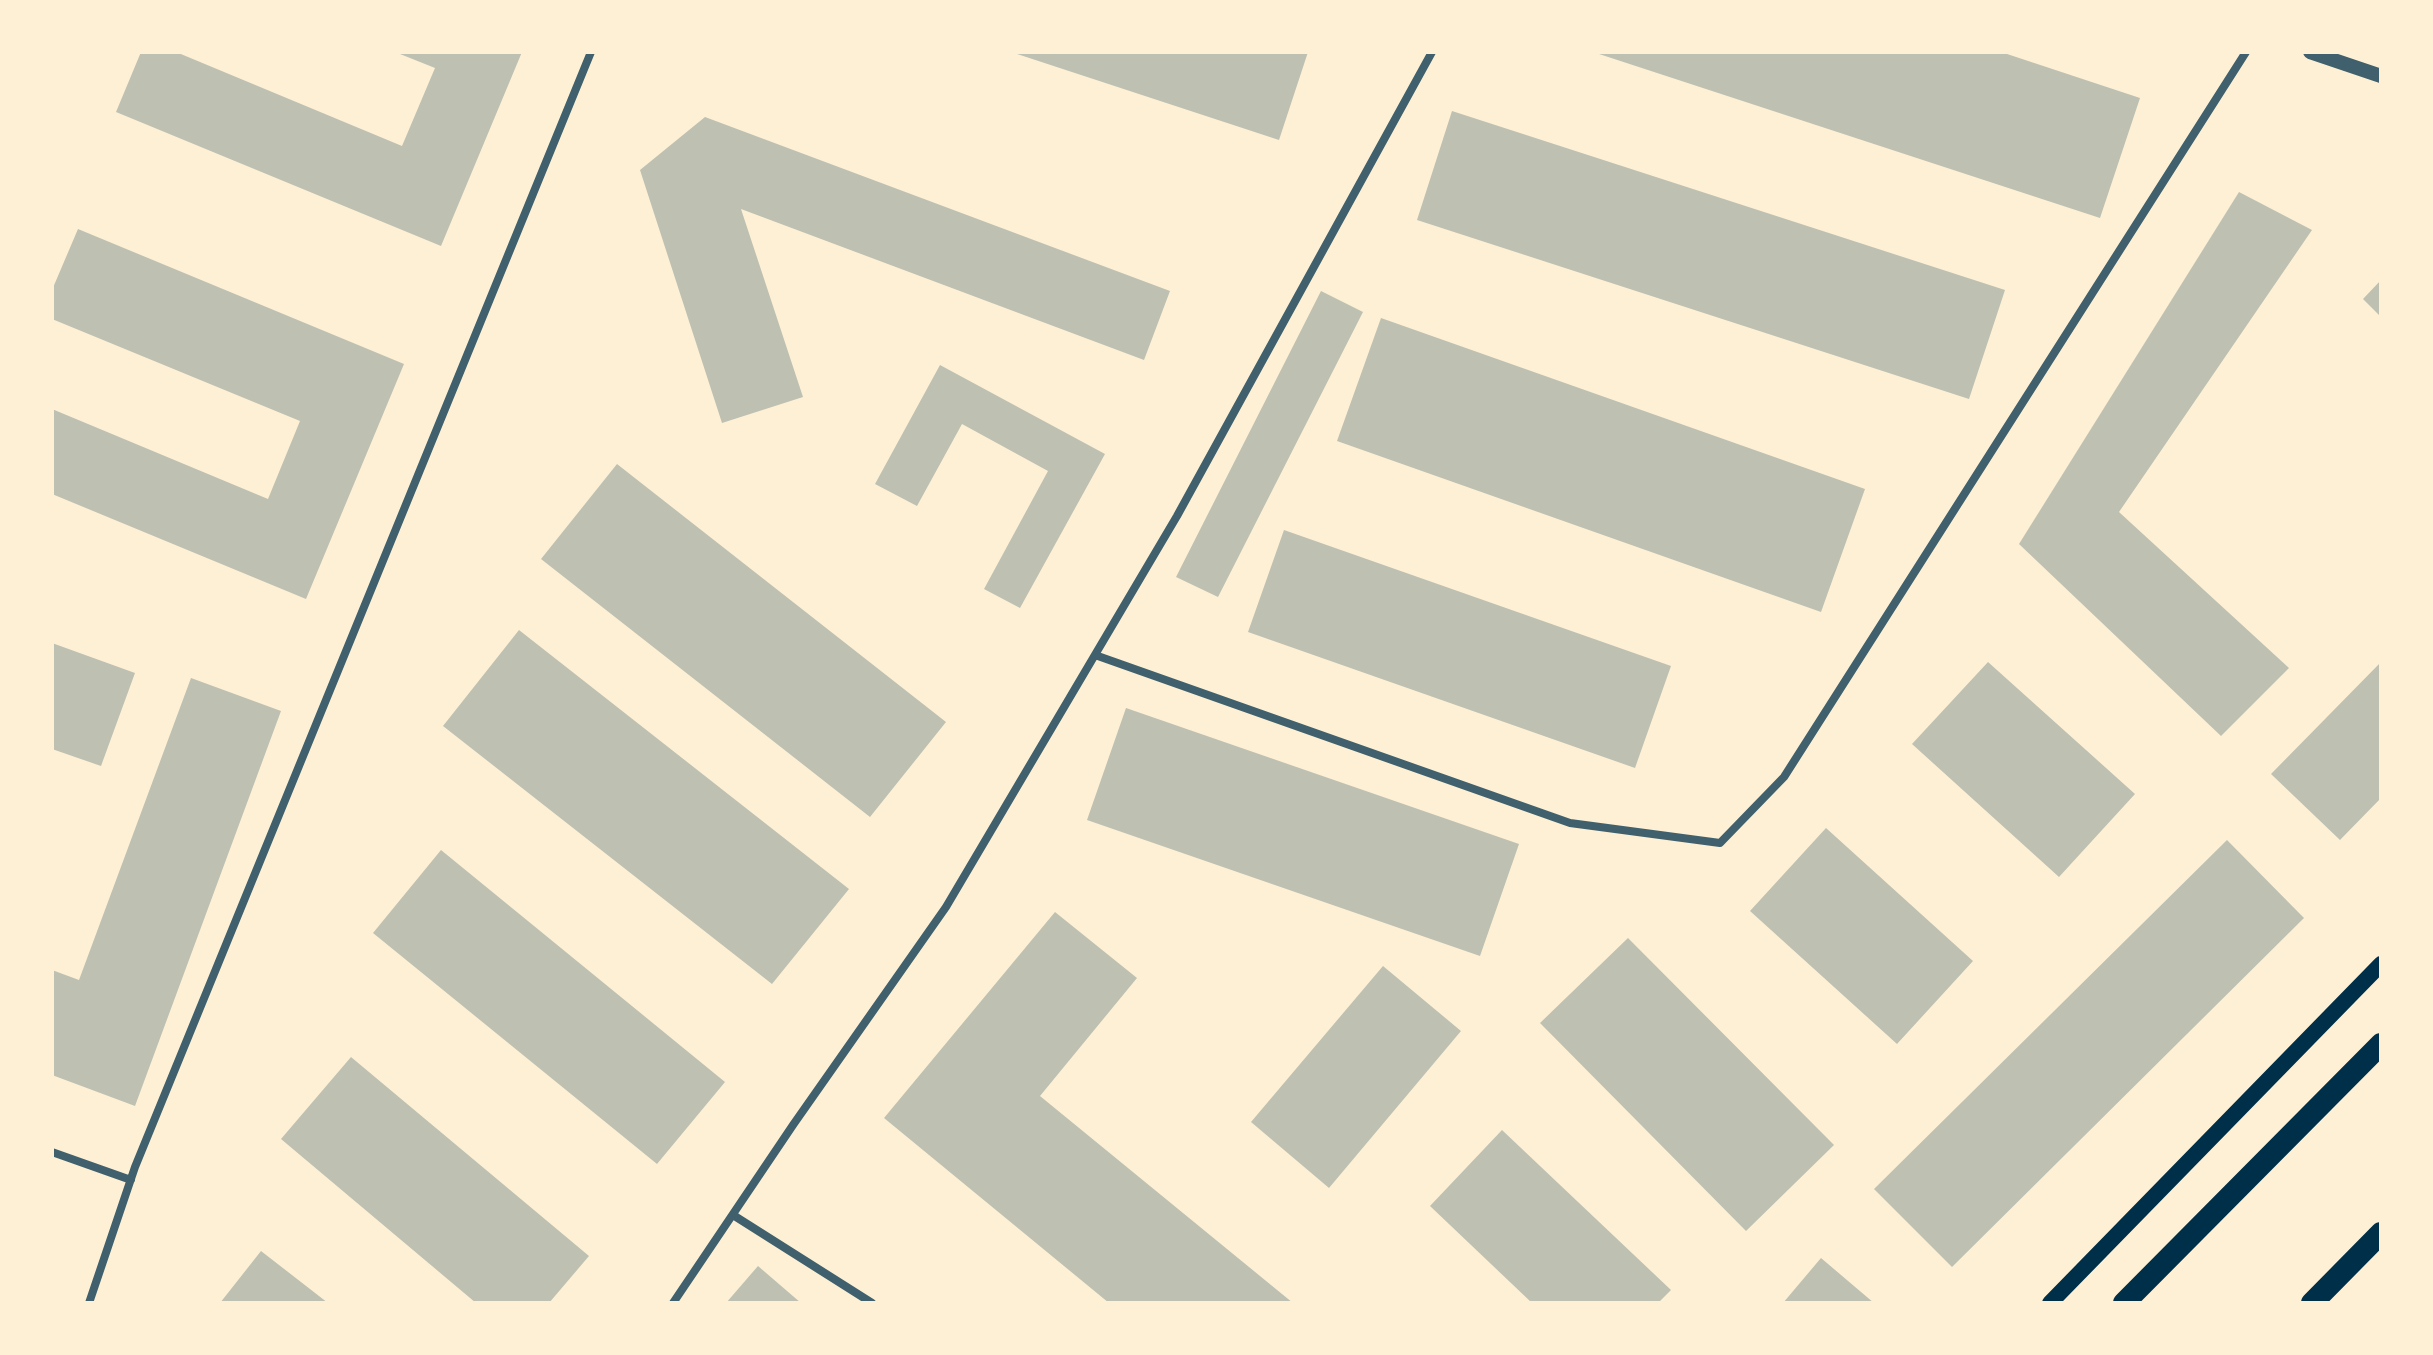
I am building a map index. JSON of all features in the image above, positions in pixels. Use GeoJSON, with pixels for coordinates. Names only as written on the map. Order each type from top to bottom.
{"type":"FeatureCollection","features":[{"type":"Feature","properties":{"kind":"highway"},"geometry":{"type":"LineString","coordinates":[[2124,1303],[2381,1044]]}},
{"type":"Feature","properties":{"kind":"highway"},"geometry":{"type":"LineString","coordinates":[[2312,1303],[2381,1233]]}},
{"type":"Feature","properties":{"kind":"main road"},"geometry":{"type":"LineString","coordinates":[[2050,1303],[2381,964]]}},
{"type":"Feature","properties":{"kind":"street"},"geometry":{"type":"LineString","coordinates":[[89,1303],[131,1180],[591,52]]}},
{"type":"Feature","properties":{"kind":"street"},"geometry":{"type":"LineString","coordinates":[[673,1303],[946,907],[1177,516],[1432,52]]}},
{"type":"Feature","properties":{"kind":"street"},"geometry":{"type":"LineString","coordinates":[[1095,655],[1570,823],[1720,843],[1784,777],[2246,52]]}},
{"type":"Feature","properties":{"kind":"street"},"geometry":{"type":"LineString","coordinates":[[2310,52],[2381,76]]}},
{"type":"Feature","properties":{"kind":"street"},"geometry":{"type":"LineString","coordinates":[[52,1152],[131,1180]]}},
{"type":"Feature","properties":{"kind":"street"},"geometry":{"type":"LineString","coordinates":[[733,1215],[872,1303]]}},
{"type":"Feature","properties":{"kind":"building"},"geometry":{"type":"Polygon","coordinates":[[[141,52],[176,52],[402,146],[435,68],[395,52],[522,52],[441,246],[116,112],[141,52]]]}},
{"type":"Feature","properties":{"kind":"building"},"geometry":{"type":"Polygon","coordinates":[[[1011,52],[1308,52],[1279,140],[1011,52]]]}},
{"type":"Feature","properties":{"kind":"building"},"geometry":{"type":"Polygon","coordinates":[[[2001,52],[2140,98],[2100,218],[1596,53],[2001,52]]]}},
{"type":"Feature","properties":{"kind":"building"},"geometry":{"type":"Polygon","coordinates":[[[1452,111],[2005,290],[1969,399],[1417,220],[1452,111]]]}},
{"type":"Feature","properties":{"kind":"building"},"geometry":{"type":"Polygon","coordinates":[[[705,117],[1170,291],[1144,360],[741,209],[803,397],[722,423],[640,170],[705,117]]]}},
{"type":"Feature","properties":{"kind":"building"},"geometry":{"type":"Polygon","coordinates":[[[2239,192],[2312,230],[2119,512],[2289,668],[2221,736],[2019,544],[2239,192]]]}},
{"type":"Feature","properties":{"kind":"building"},"geometry":{"type":"Polygon","coordinates":[[[78,229],[404,364],[306,599],[52,494],[52,409],[268,499],[300,421],[52,319],[52,290],[78,229]]]}},
{"type":"Feature","properties":{"kind":"building"},"geometry":{"type":"Polygon","coordinates":[[[2381,280],[2381,317],[2363,299],[2381,280]]]}},
{"type":"Feature","properties":{"kind":"building"},"geometry":{"type":"Polygon","coordinates":[[[1321,291],[1363,312],[1218,597],[1176,577],[1321,291]]]}},
{"type":"Feature","properties":{"kind":"building"},"geometry":{"type":"Polygon","coordinates":[[[1381,318],[1865,489],[1821,612],[1337,441],[1381,318]]]}},
{"type":"Feature","properties":{"kind":"building"},"geometry":{"type":"Polygon","coordinates":[[[940,365],[1105,454],[1020,608],[984,589],[1048,471],[962,424],[917,506],[875,484],[940,365]]]}},
{"type":"Feature","properties":{"kind":"building"},"geometry":{"type":"Polygon","coordinates":[[[617,464],[946,722],[870,817],[541,559],[617,464]]]}},
{"type":"Feature","properties":{"kind":"building"},"geometry":{"type":"Polygon","coordinates":[[[1284,530],[1671,666],[1635,768],[1248,632],[1284,530]]]}},
{"type":"Feature","properties":{"kind":"building"},"geometry":{"type":"Polygon","coordinates":[[[519,630],[849,889],[772,984],[443,726],[519,630]]]}},
{"type":"Feature","properties":{"kind":"building"},"geometry":{"type":"Polygon","coordinates":[[[52,643],[135,673],[101,766],[52,749],[52,643]]]}},
{"type":"Feature","properties":{"kind":"building"},"geometry":{"type":"Polygon","coordinates":[[[1988,662],[2135,794],[2059,877],[1912,744],[1988,662]]]}},
{"type":"Feature","properties":{"kind":"building"},"geometry":{"type":"Polygon","coordinates":[[[2381,662],[2381,798],[2340,840],[2271,774],[2381,662]]]}},
{"type":"Feature","properties":{"kind":"building"},"geometry":{"type":"Polygon","coordinates":[[[191,678],[281,711],[135,1106],[52,1075],[52,970],[79,980],[191,678]]]}},
{"type":"Feature","properties":{"kind":"building"},"geometry":{"type":"Polygon","coordinates":[[[1126,708],[1519,844],[1480,956],[1087,820],[1126,708]]]}},
{"type":"Feature","properties":{"kind":"building"},"geometry":{"type":"Polygon","coordinates":[[[1826,828],[1973,961],[1897,1044],[1750,911],[1826,828]]]}},
{"type":"Feature","properties":{"kind":"building"},"geometry":{"type":"Polygon","coordinates":[[[2227,840],[2304,918],[1952,1267],[1874,1189],[2227,840]]]}},
{"type":"Feature","properties":{"kind":"building"},"geometry":{"type":"Polygon","coordinates":[[[441,850],[725,1082],[657,1164],[373,933],[441,850]]]}},
{"type":"Feature","properties":{"kind":"building"},"geometry":{"type":"Polygon","coordinates":[[[1055,912],[1137,978],[1040,1096],[1293,1303],[1109,1303],[884,1118],[1055,912]]]}},
{"type":"Feature","properties":{"kind":"building"},"geometry":{"type":"Polygon","coordinates":[[[1628,938],[1834,1145],[1746,1231],[1540,1023],[1628,938]]]}},
{"type":"Feature","properties":{"kind":"building"},"geometry":{"type":"Polygon","coordinates":[[[1383,966],[1461,1031],[1329,1188],[1251,1122],[1383,966]]]}},
{"type":"Feature","properties":{"kind":"building"},"geometry":{"type":"Polygon","coordinates":[[[351,1057],[589,1256],[549,1303],[476,1303],[281,1139],[351,1057]]]}},
{"type":"Feature","properties":{"kind":"building"},"geometry":{"type":"Polygon","coordinates":[[[1502,1130],[1671,1290],[1658,1303],[1532,1303],[1430,1206],[1502,1130]]]}},
{"type":"Feature","properties":{"kind":"building"},"geometry":{"type":"Polygon","coordinates":[[[261,1251],[328,1303],[220,1303],[261,1251]]]}},
{"type":"Feature","properties":{"kind":"building"},"geometry":{"type":"Polygon","coordinates":[[[1821,1258],[1874,1303],[1783,1303],[1821,1258]]]}},
{"type":"Feature","properties":{"kind":"building"},"geometry":{"type":"Polygon","coordinates":[[[758,1266],[801,1303],[726,1303],[758,1266]]]}}]}
